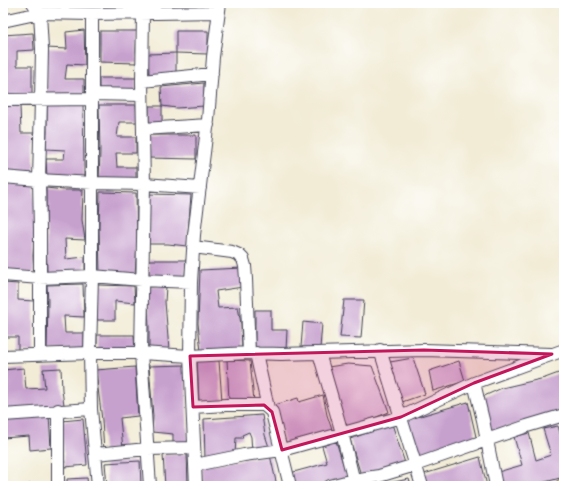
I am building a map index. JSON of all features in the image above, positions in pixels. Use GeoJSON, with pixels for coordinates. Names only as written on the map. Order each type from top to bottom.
{"type":"FeatureCollection","features":[{"type":"Feature","properties":{"kind":"street"},"geometry":{"type":"LineString","coordinates":[[33,3],[40,13],[42,49],[39,180],[40,355]]}},
{"type":"Feature","properties":{"kind":"street"},"geometry":{"type":"LineString","coordinates":[[3,21],[40,13],[143,13],[219,7],[208,125],[193,247],[191,282],[190,356],[196,486]]}},
{"type":"Feature","properties":{"kind":"street"},"geometry":{"type":"LineString","coordinates":[[143,13],[142,95],[144,184],[141,353],[150,486]]}},
{"type":"Feature","properties":{"kind":"street"},"geometry":{"type":"LineString","coordinates":[[92,14],[93,183],[90,353],[91,408],[98,486]]}},
{"type":"Feature","properties":{"kind":"street"},"geometry":{"type":"LineString","coordinates":[[142,81],[212,74]]}},
{"type":"Feature","properties":{"kind":"street"},"geometry":{"type":"LineString","coordinates":[[3,100],[142,95]]}},
{"type":"Feature","properties":{"kind":"street"},"geometry":{"type":"LineString","coordinates":[[143,129],[208,125]]}},
{"type":"Feature","properties":{"kind":"street"},"geometry":{"type":"LineString","coordinates":[[3,177],[200,188]]}},
{"type":"Feature","properties":{"kind":"street"},"geometry":{"type":"LineString","coordinates":[[193,247],[232,252],[239,255],[243,259],[246,272],[252,353],[268,408]]}},
{"type":"Feature","properties":{"kind":"street"},"geometry":{"type":"LineString","coordinates":[[3,275],[40,278],[92,276],[191,282]]}},
{"type":"Feature","properties":{"kind":"street"},"geometry":{"type":"LineString","coordinates":[[3,356],[90,353],[141,353],[190,356],[380,350],[552,354]]}},
{"type":"Feature","properties":{"kind":"street"},"geometry":{"type":"LineString","coordinates":[[380,350],[422,486]]}},
{"type":"Feature","properties":{"kind":"street"},"geometry":{"type":"LineString","coordinates":[[195,465],[244,455],[282,450],[401,416],[474,383],[564,350]]}},
{"type":"Feature","properties":{"kind":"street"},"geometry":{"type":"LineString","coordinates":[[319,353],[342,433],[354,483]]}},
{"type":"Feature","properties":{"kind":"street"},"geometry":{"type":"LineString","coordinates":[[474,383],[496,486]]}},
{"type":"Feature","properties":{"kind":"street"},"geometry":{"type":"LineString","coordinates":[[193,407],[264,405],[268,408],[274,416],[290,486]]}},
{"type":"Feature","properties":{"kind":"street"},"geometry":{"type":"LineString","coordinates":[[3,415],[91,408]]}},
{"type":"Feature","properties":{"kind":"street"},"geometry":{"type":"LineString","coordinates":[[58,410],[58,486]]}},
{"type":"Feature","properties":{"kind":"street"},"geometry":{"type":"LineString","coordinates":[[330,486],[354,483],[415,465],[564,414]]}},
{"type":"Feature","properties":{"kind":"street"},"geometry":{"type":"LineString","coordinates":[[96,454],[147,449],[194,448]]}},
{"type":"Feature","properties":{"kind":"highlighted area"},"geometry":{"type":"Polygon","coordinates":[[[424,350],[552,354],[474,383],[401,417],[282,450],[272,412],[264,405],[193,407],[190,356],[424,350]]]}},
{"type":"Feature","properties":{"kind":"building"},"geometry":{"type":"Polygon","coordinates":[[[3,3],[8,3],[7,16],[3,16],[3,3]]]}},
{"type":"Feature","properties":{"kind":"building"},"geometry":{"type":"Polygon","coordinates":[[[84,30],[85,65],[67,64],[65,79],[84,79],[84,95],[47,95],[46,48],[67,49],[66,32],[84,30]]]}},
{"type":"Feature","properties":{"kind":"building"},"geometry":{"type":"Polygon","coordinates":[[[100,31],[137,31],[137,63],[100,62],[100,31]]]}},
{"type":"Feature","properties":{"kind":"building"},"geometry":{"type":"Polygon","coordinates":[[[176,31],[208,31],[208,54],[176,53],[176,31]]]}},
{"type":"Feature","properties":{"kind":"building"},"geometry":{"type":"Polygon","coordinates":[[[33,33],[34,50],[17,51],[17,66],[32,66],[32,96],[3,97],[3,35],[33,33]]]}},
{"type":"Feature","properties":{"kind":"building"},"geometry":{"type":"Polygon","coordinates":[[[176,53],[176,76],[149,76],[148,54],[176,53]]]}},
{"type":"Feature","properties":{"kind":"building"},"geometry":{"type":"Polygon","coordinates":[[[99,78],[136,78],[136,93],[99,92],[99,78]]]}},
{"type":"Feature","properties":{"kind":"building"},"geometry":{"type":"Polygon","coordinates":[[[204,83],[204,106],[177,108],[162,106],[161,87],[204,83]]]}},
{"type":"Feature","properties":{"kind":"building"},"geometry":{"type":"Polygon","coordinates":[[[47,104],[83,105],[84,179],[47,178],[46,159],[64,159],[65,150],[46,149],[47,104]]]}},
{"type":"Feature","properties":{"kind":"building"},"geometry":{"type":"Polygon","coordinates":[[[99,105],[136,105],[137,122],[119,122],[117,137],[136,137],[136,153],[116,153],[117,167],[136,167],[136,182],[99,181],[99,105]]]}},
{"type":"Feature","properties":{"kind":"building"},"geometry":{"type":"Polygon","coordinates":[[[3,106],[20,106],[21,133],[34,133],[34,174],[3,173],[3,106]]]}},
{"type":"Feature","properties":{"kind":"building"},"geometry":{"type":"Polygon","coordinates":[[[149,106],[162,106],[162,124],[149,125],[149,106]]]}},
{"type":"Feature","properties":{"kind":"building"},"geometry":{"type":"Polygon","coordinates":[[[149,135],[196,135],[196,159],[149,158],[149,135]]]}},
{"type":"Feature","properties":{"kind":"building"},"geometry":{"type":"Polygon","coordinates":[[[3,183],[35,185],[34,273],[3,272],[3,183]]]}},
{"type":"Feature","properties":{"kind":"building"},"geometry":{"type":"Polygon","coordinates":[[[46,188],[83,190],[82,220],[85,240],[65,239],[66,259],[85,257],[85,274],[47,274],[46,188]]]}},
{"type":"Feature","properties":{"kind":"building"},"geometry":{"type":"Polygon","coordinates":[[[100,192],[136,193],[137,243],[135,275],[100,274],[100,192]]]}},
{"type":"Feature","properties":{"kind":"building"},"geometry":{"type":"Polygon","coordinates":[[[149,194],[191,195],[187,246],[147,244],[149,194]]]}},
{"type":"Feature","properties":{"kind":"building"},"geometry":{"type":"Polygon","coordinates":[[[149,260],[186,260],[185,277],[149,277],[149,260]]]}},
{"type":"Feature","properties":{"kind":"building"},"geometry":{"type":"Polygon","coordinates":[[[242,268],[243,287],[216,291],[218,308],[238,307],[241,324],[242,351],[201,352],[198,323],[200,270],[242,268]]]}},
{"type":"Feature","properties":{"kind":"building"},"geometry":{"type":"Polygon","coordinates":[[[3,283],[18,284],[18,300],[34,301],[34,352],[18,353],[18,337],[3,337],[3,283]]]}},
{"type":"Feature","properties":{"kind":"building"},"geometry":{"type":"Polygon","coordinates":[[[83,284],[84,317],[64,316],[65,333],[84,333],[84,350],[47,350],[47,285],[83,284]]]}},
{"type":"Feature","properties":{"kind":"building"},"geometry":{"type":"Polygon","coordinates":[[[97,285],[134,286],[135,303],[115,301],[115,320],[97,320],[97,285]]]}},
{"type":"Feature","properties":{"kind":"building"},"geometry":{"type":"Polygon","coordinates":[[[166,286],[165,302],[169,350],[149,349],[147,287],[166,286]]]}},
{"type":"Feature","properties":{"kind":"building"},"geometry":{"type":"Polygon","coordinates":[[[344,300],[364,300],[361,338],[340,337],[344,300]]]}},
{"type":"Feature","properties":{"kind":"building"},"geometry":{"type":"Polygon","coordinates":[[[255,310],[271,310],[271,330],[287,330],[286,350],[255,347],[255,310]]]}},
{"type":"Feature","properties":{"kind":"building"},"geometry":{"type":"Polygon","coordinates":[[[303,322],[322,324],[320,348],[301,347],[303,322]]]}},
{"type":"Feature","properties":{"kind":"building"},"geometry":{"type":"Polygon","coordinates":[[[97,335],[134,335],[135,351],[97,352],[97,335]]]}},
{"type":"Feature","properties":{"kind":"building"},"geometry":{"type":"Polygon","coordinates":[[[197,358],[219,361],[222,401],[199,402],[197,358]]]}},
{"type":"Feature","properties":{"kind":"building"},"geometry":{"type":"Polygon","coordinates":[[[413,358],[425,394],[402,402],[390,362],[413,358]]]}},
{"type":"Feature","properties":{"kind":"building"},"geometry":{"type":"Polygon","coordinates":[[[227,360],[250,361],[254,401],[229,400],[227,360]]]}},
{"type":"Feature","properties":{"kind":"building"},"geometry":{"type":"Polygon","coordinates":[[[459,361],[465,381],[433,391],[429,371],[459,361]]]}},
{"type":"Feature","properties":{"kind":"building"},"geometry":{"type":"Polygon","coordinates":[[[348,364],[372,366],[389,412],[345,428],[328,367],[348,364]]]}},
{"type":"Feature","properties":{"kind":"building"},"geometry":{"type":"Polygon","coordinates":[[[185,365],[188,446],[173,445],[173,434],[152,432],[153,416],[149,366],[185,365]]]}},
{"type":"Feature","properties":{"kind":"building"},"geometry":{"type":"Polygon","coordinates":[[[135,367],[138,416],[120,418],[123,449],[104,451],[96,370],[135,367]]]}},
{"type":"Feature","properties":{"kind":"building"},"geometry":{"type":"Polygon","coordinates":[[[24,368],[26,389],[45,388],[43,369],[61,368],[64,405],[3,412],[3,370],[24,368]]]}},
{"type":"Feature","properties":{"kind":"building"},"geometry":{"type":"Polygon","coordinates":[[[564,371],[564,410],[491,433],[482,397],[502,388],[545,378],[564,371]]]}},
{"type":"Feature","properties":{"kind":"building"},"geometry":{"type":"Polygon","coordinates":[[[323,395],[332,430],[285,446],[275,405],[298,398],[299,402],[323,395]]]}},
{"type":"Feature","properties":{"kind":"building"},"geometry":{"type":"Polygon","coordinates":[[[468,402],[477,441],[418,461],[407,420],[468,402]]]}},
{"type":"Feature","properties":{"kind":"building"},"geometry":{"type":"Polygon","coordinates":[[[49,415],[51,448],[30,450],[29,436],[3,438],[3,418],[49,415]]]}},
{"type":"Feature","properties":{"kind":"building"},"geometry":{"type":"Polygon","coordinates":[[[262,415],[265,435],[270,450],[252,452],[251,437],[249,432],[242,435],[243,438],[236,438],[235,454],[205,460],[204,419],[262,415]]]}},
{"type":"Feature","properties":{"kind":"building"},"geometry":{"type":"Polygon","coordinates":[[[83,419],[87,465],[65,467],[62,421],[83,419]]]}},
{"type":"Feature","properties":{"kind":"building"},"geometry":{"type":"Polygon","coordinates":[[[392,424],[405,463],[361,475],[350,439],[392,424]]]}},
{"type":"Feature","properties":{"kind":"building"},"geometry":{"type":"Polygon","coordinates":[[[558,426],[563,444],[564,443],[564,477],[530,486],[502,486],[498,472],[522,465],[514,437],[529,433],[536,460],[551,455],[543,429],[558,426]]]}},
{"type":"Feature","properties":{"kind":"building"},"geometry":{"type":"Polygon","coordinates":[[[336,441],[347,477],[318,486],[294,486],[290,473],[327,463],[322,446],[336,441]]]}},
{"type":"Feature","properties":{"kind":"building"},"geometry":{"type":"Polygon","coordinates":[[[187,454],[188,486],[165,486],[163,455],[187,454]]]}},
{"type":"Feature","properties":{"kind":"building"},"geometry":{"type":"Polygon","coordinates":[[[270,455],[277,486],[202,486],[201,466],[270,455]]]}},
{"type":"Feature","properties":{"kind":"building"},"geometry":{"type":"Polygon","coordinates":[[[480,457],[487,486],[427,486],[424,474],[480,457]]]}},
{"type":"Feature","properties":{"kind":"building"},"geometry":{"type":"Polygon","coordinates":[[[140,461],[141,486],[107,486],[105,463],[140,461]]]}},
{"type":"Feature","properties":{"kind":"building"},"geometry":{"type":"Polygon","coordinates":[[[87,478],[88,486],[67,486],[67,479],[87,478]]]}},
{"type":"Feature","properties":{"kind":"building"},"geometry":{"type":"Polygon","coordinates":[[[409,479],[411,486],[378,486],[378,485],[409,479]]]}},
{"type":"Feature","properties":{"kind":"building"},"geometry":{"type":"Polygon","coordinates":[[[50,483],[50,486],[29,486],[29,484],[50,483]]]}}]}
